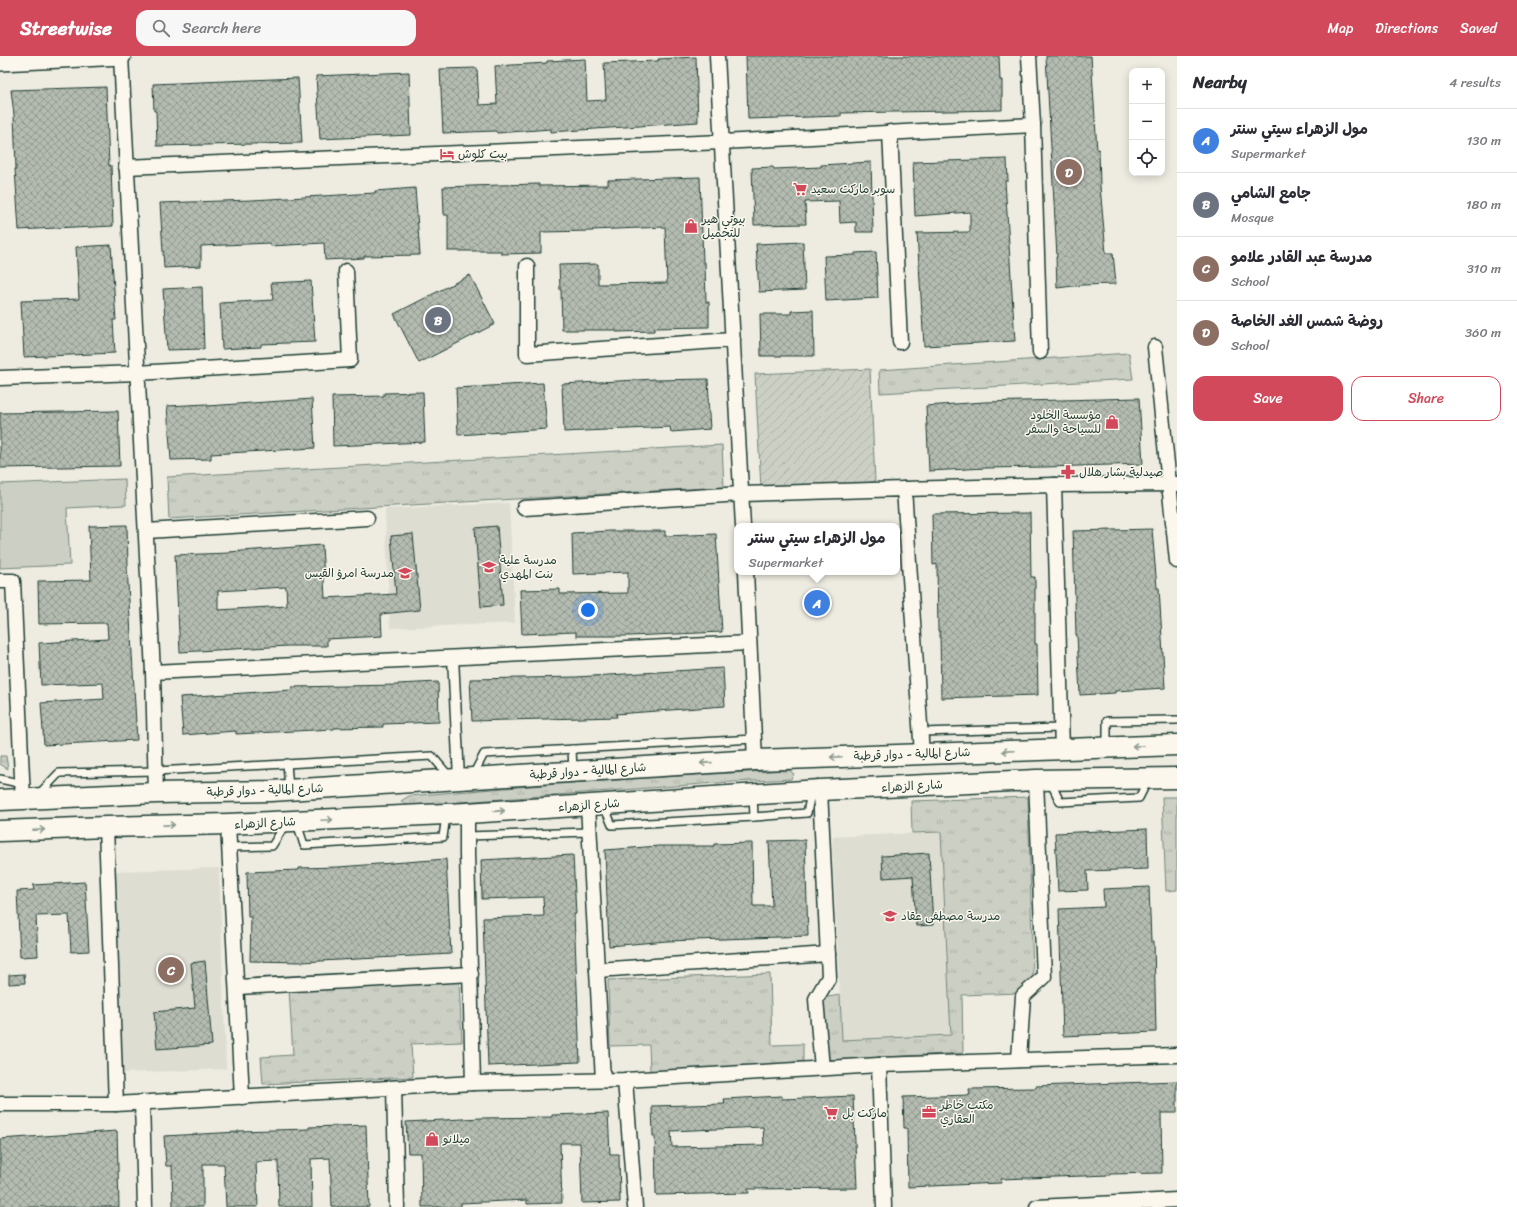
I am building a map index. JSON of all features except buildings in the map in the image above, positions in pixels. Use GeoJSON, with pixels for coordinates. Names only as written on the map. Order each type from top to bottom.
{"type":"FeatureCollection","features":[{"type":"Feature","properties":{"kind":"main road","name":"شارع المالية - دوار قرطبة"},"geometry":{"type":"LineString","coordinates":[[0,800],[27,794],[289,790],[755,760],[1177,745]]}},
{"type":"Feature","properties":{"kind":"main road"},"geometry":{"type":"LineString","coordinates":[[802,758],[812,791]]}},
{"type":"Feature","properties":{"kind":"main road","name":"شارع الزهراء"},"geometry":{"type":"LineString","coordinates":[[0,832],[106,827],[228,824],[467,813],[753,794],[1043,780],[1177,778]]}},
{"type":"Feature","properties":{"kind":"main road"},"geometry":{"type":"LineString","coordinates":[[380,784],[381,817]]}},
{"type":"Feature","properties":{"kind":"street"},"geometry":{"type":"LineString","coordinates":[[0,62],[121,56],[153,672],[156,793]]}},
{"type":"Feature","properties":{"kind":"street"},"geometry":{"type":"LineString","coordinates":[[717,56],[743,523]]}},
{"type":"Feature","properties":{"kind":"street"},"geometry":{"type":"LineString","coordinates":[[1029,56],[1033,125],[1040,352]]}},
{"type":"Feature","properties":{"kind":"street"},"geometry":{"type":"LineString","coordinates":[[126,167],[722,142],[1033,125]]}},
{"type":"Feature","properties":{"kind":"street"},"geometry":{"type":"LineString","coordinates":[[890,132],[900,342]]}},
{"type":"Feature","properties":{"kind":"street"},"geometry":{"type":"LineString","coordinates":[[527,266],[527,354],[733,340]]}},
{"type":"Feature","properties":{"kind":"street"},"geometry":{"type":"LineString","coordinates":[[0,378],[137,373],[350,360],[346,271]]}},
{"type":"Feature","properties":{"kind":"street"},"geometry":{"type":"LineString","coordinates":[[1155,348],[1173,485],[1177,561]]}},
{"type":"Feature","properties":{"kind":"street"},"geometry":{"type":"LineString","coordinates":[[524,508],[741,494],[1054,485],[1173,485]]}},
{"type":"Feature","properties":{"kind":"street"},"geometry":{"type":"LineString","coordinates":[[1054,485],[1062,749]]}},
{"type":"Feature","properties":{"kind":"street"},"geometry":{"type":"LineString","coordinates":[[904,489],[922,754]]}},
{"type":"Feature","properties":{"kind":"street"},"geometry":{"type":"LineString","coordinates":[[146,531],[367,518]]}},
{"type":"Feature","properties":{"kind":"street"},"geometry":{"type":"LineString","coordinates":[[746,575],[755,760]]}},
{"type":"Feature","properties":{"kind":"street"},"geometry":{"type":"LineString","coordinates":[[0,581],[13,581],[27,794]]}},
{"type":"Feature","properties":{"kind":"street"},"geometry":{"type":"LineString","coordinates":[[153,672],[749,643]]}},
{"type":"Feature","properties":{"kind":"street"},"geometry":{"type":"LineString","coordinates":[[453,658],[460,779]]}},
{"type":"Feature","properties":{"kind":"street"},"geometry":{"type":"LineString","coordinates":[[1020,1060],[1023,996],[1044,977],[1043,780]]}},
{"type":"Feature","properties":{"kind":"street"},"geometry":{"type":"LineString","coordinates":[[812,791],[829,977],[816,999],[822,1068]]}},
{"type":"Feature","properties":{"kind":"street"},"geometry":{"type":"LineString","coordinates":[[595,805],[589,832],[603,1080]]}},
{"type":"Feature","properties":{"kind":"street"},"geometry":{"type":"LineString","coordinates":[[467,813],[473,1083]]}},
{"type":"Feature","properties":{"kind":"street"},"geometry":{"type":"LineString","coordinates":[[228,824],[238,987],[242,1097]]}},
{"type":"Feature","properties":{"kind":"street"},"geometry":{"type":"LineString","coordinates":[[106,827],[116,1104]]}},
{"type":"Feature","properties":{"kind":"street"},"geometry":{"type":"LineString","coordinates":[[597,970],[828,954]]}},
{"type":"Feature","properties":{"kind":"street"},"geometry":{"type":"LineString","coordinates":[[238,987],[470,974]]}},
{"type":"Feature","properties":{"kind":"street"},"geometry":{"type":"LineString","coordinates":[[0,1104],[116,1104],[473,1083],[625,1080],[879,1065],[1177,1055]]}},
{"type":"Feature","properties":{"kind":"street"},"geometry":{"type":"LineString","coordinates":[[879,1065],[884,1207]]}},
{"type":"Feature","properties":{"kind":"street"},"geometry":{"type":"LineString","coordinates":[[625,1080],[635,1207]]}},
{"type":"Feature","properties":{"kind":"street"},"geometry":{"type":"LineString","coordinates":[[394,1088],[397,1207]]}},
{"type":"Feature","properties":{"kind":"street"},"geometry":{"type":"LineString","coordinates":[[142,1102],[145,1207]]}},
{"type":"Feature","properties":{"kind":"street"},"geometry":{"type":"LineString","coordinates":[[1037,1207],[1177,1200]]}},
{"type":"Feature","properties":{"kind":"lane"},"geometry":{"type":"LineString","coordinates":[[1107,748],[1107,721],[1177,720]]}},
{"type":"Feature","properties":{"kind":"lane"},"geometry":{"type":"LineString","coordinates":[[921,732],[1062,728]]}},
{"type":"Feature","properties":{"kind":"lane"},"geometry":{"type":"LineString","coordinates":[[0,778],[27,794],[59,773],[156,771],[432,756],[460,779],[484,754],[754,739]]}},
{"type":"Feature","properties":{"kind":"lane"},"geometry":{"type":"LineString","coordinates":[[572,749],[573,772]]}},
{"type":"Feature","properties":{"kind":"lane"},"geometry":{"type":"LineString","coordinates":[[287,764],[289,790]]}},
{"type":"Feature","properties":{"kind":"lane"},"geometry":{"type":"LineString","coordinates":[[595,805],[612,825],[754,817],[807,813],[812,791]]}},
{"type":"Feature","properties":{"kind":"lane"},"geometry":{"type":"LineString","coordinates":[[753,794],[754,817]]}},
{"type":"Feature","properties":{"kind":"lane"},"geometry":{"type":"LineString","coordinates":[[230,847],[272,846],[292,821],[304,845],[443,837],[446,814]]}},
{"type":"Feature","properties":{"kind":"lane"},"geometry":{"type":"LineString","coordinates":[[467,836],[589,832]]}},
{"type":"Feature","properties":{"kind":"shaded area"},"geometry":{"type":"Polygon","coordinates":[[[509,503],[515,623],[390,628],[385,509],[509,503]]]}},
{"type":"Feature","properties":{"kind":"shaded area","name":"مدرسة مصطفى عقاد"},"geometry":{"type":"Polygon","coordinates":[[[941,832],[951,1035],[842,1040],[832,837],[941,832]]]}},
{"type":"Feature","properties":{"kind":"shaded area"},"geometry":{"type":"Polygon","coordinates":[[[219,868],[226,1069],[122,1073],[115,871],[219,868]]]}},
{"type":"Feature","properties":{"kind":"green space"},"geometry":{"type":"Polygon","coordinates":[[[1129,353],[1133,379],[880,393],[879,370],[1129,353]]]}},
{"type":"Feature","properties":{"kind":"green space"},"geometry":{"type":"Polygon","coordinates":[[[870,369],[875,482],[761,489],[755,374],[870,369]]]}},
{"type":"Feature","properties":{"kind":"green space"},"geometry":{"type":"Polygon","coordinates":[[[722,445],[724,487],[169,519],[167,477],[722,445]]]}},
{"type":"Feature","properties":{"kind":"green space"},"geometry":{"type":"Polygon","coordinates":[[[125,479],[126,505],[67,508],[70,565],[0,568],[0,484],[125,479]]]}},
{"type":"Feature","properties":{"kind":"green space"},"geometry":{"type":"Polygon","coordinates":[[[0,756],[6,756],[8,769],[0,764],[0,756]]]}},
{"type":"Feature","properties":{"kind":"green space"},"geometry":{"type":"Polygon","coordinates":[[[789,770],[794,774],[791,779],[716,783],[408,806],[401,801],[409,796],[504,788],[789,770]]]}},
{"type":"Feature","properties":{"kind":"green space"},"geometry":{"type":"Polygon","coordinates":[[[1028,797],[1033,978],[1020,993],[962,995],[963,1053],[827,1060],[822,998],[840,995],[842,1040],[951,1035],[941,832],[912,833],[911,801],[1028,797]]]}},
{"type":"Feature","properties":{"kind":"green space"},"geometry":{"type":"Polygon","coordinates":[[[1162,797],[1177,797],[1177,890],[1166,891],[1162,797]]]}},
{"type":"Feature","properties":{"kind":"green space"},"geometry":{"type":"Polygon","coordinates":[[[770,974],[772,1045],[803,1044],[803,1066],[650,1071],[649,1045],[610,1046],[608,980],[770,974]]]}},
{"type":"Feature","properties":{"kind":"green space"},"geometry":{"type":"Polygon","coordinates":[[[459,980],[462,1042],[411,1044],[413,1077],[263,1084],[261,1057],[293,1055],[289,989],[459,980]]]}},
{"type":"Feature","properties":{"kind":"place","name":"بيت كلوش"},"geometry":{"type":"Point","coordinates":[447,154]}},
{"type":"Feature","properties":{"kind":"place","name":"روضة شمس الغد الخاصة"},"geometry":{"type":"Point","coordinates":[1069,172]}},
{"type":"Feature","properties":{"kind":"place","name":"سوبر ماركت سعيد"},"geometry":{"type":"Point","coordinates":[800,189]}},
{"type":"Feature","properties":{"kind":"place","name":"بيوتي هير للتجميل"},"geometry":{"type":"Point","coordinates":[691,226]}},
{"type":"Feature","properties":{"kind":"place","name":"جامع الشامي"},"geometry":{"type":"Point","coordinates":[438,320]}},
{"type":"Feature","properties":{"kind":"place","name":"مؤسسة الخلود للسياحة والسفر"},"geometry":{"type":"Point","coordinates":[1112,422]}},
{"type":"Feature","properties":{"kind":"place","name":"صيدلية بشار هلال"},"geometry":{"type":"Point","coordinates":[1068,472]}},
{"type":"Feature","properties":{"kind":"place","name":"مدرسة علية بنت المهدي"},"geometry":{"type":"Point","coordinates":[489,567]}},
{"type":"Feature","properties":{"kind":"place","name":"مدرسة امرؤ القيس"},"geometry":{"type":"Point","coordinates":[405,573]}},
{"type":"Feature","properties":{"kind":"place","name":"مول الزهراء سيتي سنتر"},"geometry":{"type":"Point","coordinates":[817,603]}},
{"type":"Feature","properties":{"kind":"place","name":"مدرسة مصطفى عقاد"},"geometry":{"type":"Point","coordinates":[890,916]}},
{"type":"Feature","properties":{"kind":"place","name":"مدرسة عبد القادر علامو"},"geometry":{"type":"Point","coordinates":[171,970]}},
{"type":"Feature","properties":{"kind":"place","name":"مكتب خاطر العقاري"},"geometry":{"type":"Point","coordinates":[929,1112]}},
{"type":"Feature","properties":{"kind":"place","name":"ماركت بل"},"geometry":{"type":"Point","coordinates":[831,1113]}},
{"type":"Feature","properties":{"kind":"place","name":"ميلانو"},"geometry":{"type":"Point","coordinates":[432,1139]}}]}
